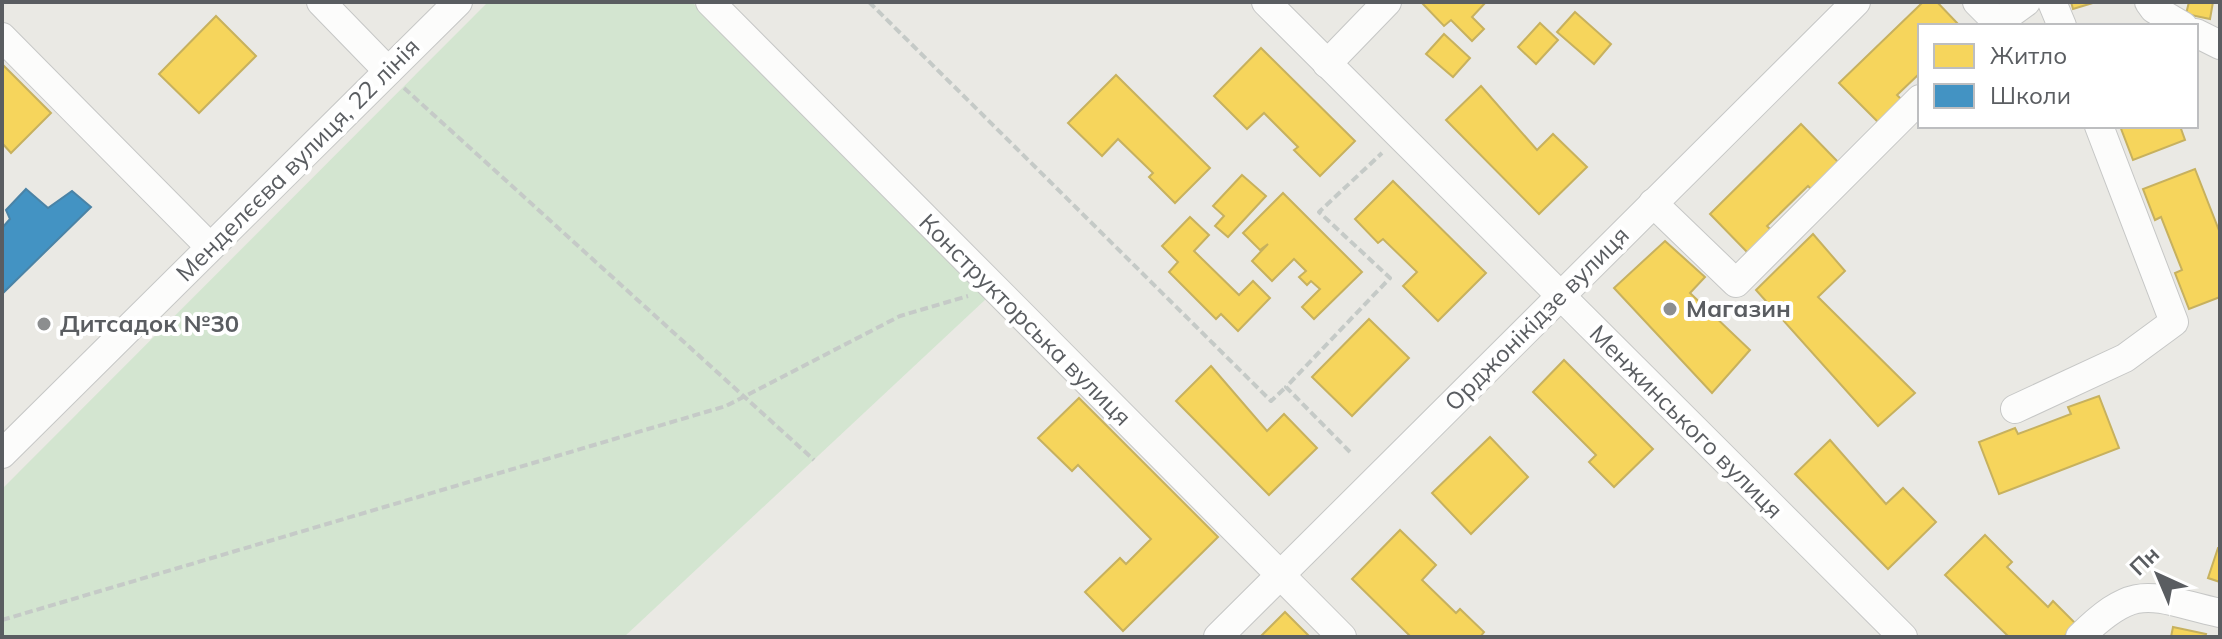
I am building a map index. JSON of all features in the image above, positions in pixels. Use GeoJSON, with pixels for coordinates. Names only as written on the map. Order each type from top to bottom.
{"type":"FeatureCollection","features":[{"type":"Feature","properties":{"kind":"street"},"geometry":{"type":"LineString","coordinates":[[321,2],[395,79]]}},
{"type":"Feature","properties":{"kind":"street","name":"Менделєєва вулиця, 22 лінія"},"geometry":{"type":"LineString","coordinates":[[6,442],[210,247],[395,79],[458,2]]}},
{"type":"Feature","properties":{"kind":"street","name":"Конструкторська вулиця"},"geometry":{"type":"LineString","coordinates":[[710,2],[1342,637]]}},
{"type":"Feature","properties":{"kind":"street","name":"Менжинського вулиця"},"geometry":{"type":"LineString","coordinates":[[1266,2],[1903,637]]}},
{"type":"Feature","properties":{"kind":"street"},"geometry":{"type":"LineString","coordinates":[[1327,64],[1387,2]]}},
{"type":"Feature","properties":{"kind":"street","name":"Орджонікідзе вулиця"},"geometry":{"type":"LineString","coordinates":[[1218,637],[1856,2]]}},
{"type":"Feature","properties":{"kind":"street"},"geometry":{"type":"LineString","coordinates":[[1977,2],[1995,24],[2026,2]]}},
{"type":"Feature","properties":{"kind":"street"},"geometry":{"type":"LineString","coordinates":[[2052,2],[2061,24]]}},
{"type":"Feature","properties":{"kind":"street"},"geometry":{"type":"LineString","coordinates":[[2149,2],[2154,9],[2180,24]]}},
{"type":"Feature","properties":{"kind":"street"},"geometry":{"type":"LineString","coordinates":[[2198,34],[2220,45]]}},
{"type":"Feature","properties":{"kind":"street"},"geometry":{"type":"LineString","coordinates":[[2,37],[210,247]]}},
{"type":"Feature","properties":{"kind":"street"},"geometry":{"type":"LineString","coordinates":[[1653,203],[1736,283],[1918,101]]}},
{"type":"Feature","properties":{"kind":"street"},"geometry":{"type":"LineString","coordinates":[[2015,409],[2125,358],[2174,322],[2100,128]]}},
{"type":"Feature","properties":{"kind":"street"},"geometry":{"type":"LineString","coordinates":[[2080,637],[2106,612],[2140,595],[2220,613]]}},
{"type":"Feature","properties":{"kind":"path"},"geometry":{"type":"LineString","coordinates":[[869,2],[1271,401],[1390,278],[1319,212],[1399,137]]}},
{"type":"Feature","properties":{"kind":"path"},"geometry":{"type":"LineString","coordinates":[[395,79],[814,460]]}},
{"type":"Feature","properties":{"kind":"path"},"geometry":{"type":"LineString","coordinates":[[2,620],[726,406],[900,316],[993,288]]}},
{"type":"Feature","properties":{"kind":"path"},"geometry":{"type":"LineString","coordinates":[[1286,387],[1350,452]]}},
{"type":"Feature","properties":{"kind":"green space"},"geometry":{"type":"Polygon","coordinates":[[[488,2],[692,2],[986,299],[624,637],[2,637],[2,489],[488,2]]]}},
{"type":"Feature","properties":{"kind":"building: Житло"},"geometry":{"type":"Polygon","coordinates":[[[1421,2],[1486,2],[1472,17],[1484,29],[1472,41],[1451,20],[1444,26],[1421,2]]]}},
{"type":"Feature","properties":{"kind":"building: Житло"},"geometry":{"type":"Polygon","coordinates":[[[1923,2],[1937,2],[1958,24],[1918,24],[1918,75],[1897,95],[1902,100],[1879,123],[1839,83],[1923,2]]]}},
{"type":"Feature","properties":{"kind":"building: Житло"},"geometry":{"type":"Polygon","coordinates":[[[2071,2],[2096,2],[2073,9],[2071,2]]]}},
{"type":"Feature","properties":{"kind":"building: Житло"},"geometry":{"type":"Polygon","coordinates":[[[2189,2],[2213,2],[2210,19],[2186,14],[2189,2]]]}},
{"type":"Feature","properties":{"kind":"building: Житло"},"geometry":{"type":"Polygon","coordinates":[[[1575,12],[1611,44],[1594,64],[1557,32],[1575,12]]]}},
{"type":"Feature","properties":{"kind":"building: Житло"},"geometry":{"type":"Polygon","coordinates":[[[216,16],[256,56],[199,113],[159,74],[216,16]]]}},
{"type":"Feature","properties":{"kind":"building: Житло"},"geometry":{"type":"Polygon","coordinates":[[[1540,23],[1558,40],[1536,64],[1518,47],[1540,23]]]}},
{"type":"Feature","properties":{"kind":"building: Житло"},"geometry":{"type":"Polygon","coordinates":[[[1444,34],[1470,58],[1453,77],[1426,54],[1444,34]]]}},
{"type":"Feature","properties":{"kind":"building: Житло"},"geometry":{"type":"Polygon","coordinates":[[[1261,48],[1355,141],[1320,176],[1294,150],[1298,147],[1264,113],[1247,129],[1214,96],[1261,48]]]}},
{"type":"Feature","properties":{"kind":"building: Житло"},"geometry":{"type":"Polygon","coordinates":[[[2,64],[51,113],[11,153],[2,143],[2,64]]]}},
{"type":"Feature","properties":{"kind":"building: Житло"},"geometry":{"type":"Polygon","coordinates":[[[1116,75],[1210,168],[1175,203],[1149,177],[1153,173],[1118,139],[1102,156],[1068,123],[1116,75]]]}},
{"type":"Feature","properties":{"kind":"building: Житло"},"geometry":{"type":"Polygon","coordinates":[[[1481,86],[1537,150],[1553,134],[1587,167],[1539,214],[1446,120],[1481,86]]]}},
{"type":"Feature","properties":{"kind":"building: Житло"},"geometry":{"type":"Polygon","coordinates":[[[1801,124],[1840,164],[1813,191],[1808,186],[1767,226],[1772,231],[1749,254],[1710,214],[1801,124]]]}},
{"type":"Feature","properties":{"kind":"building: Житло"},"geometry":{"type":"Polygon","coordinates":[[[2121,128],[2181,128],[2185,140],[2133,160],[2121,128]]]}},
{"type":"Feature","properties":{"kind":"building: Житло"},"geometry":{"type":"Polygon","coordinates":[[[2195,169],[2220,233],[2220,297],[2189,309],[2175,273],[2182,270],[2161,217],[2155,220],[2143,189],[2195,169]]]}},
{"type":"Feature","properties":{"kind":"building: Житло"},"geometry":{"type":"Polygon","coordinates":[[[1242,175],[1266,196],[1228,237],[1215,226],[1224,216],[1213,206],[1242,175]]]}},
{"type":"Feature","properties":{"kind":"building: Житло"},"geometry":{"type":"Polygon","coordinates":[[[1393,181],[1486,273],[1438,321],[1403,286],[1417,272],[1383,239],[1378,243],[1355,219],[1393,181]]]}},
{"type":"Feature","properties":{"kind":"building: Житло"},"geometry":{"type":"Polygon","coordinates":[[[1283,193],[1362,272],[1314,319],[1302,307],[1320,289],[1311,281],[1307,285],[1299,277],[1306,271],[1294,259],[1272,281],[1252,261],[1268,244],[1260,250],[1243,233],[1283,193]]]}},
{"type":"Feature","properties":{"kind":"building: Житло"},"geometry":{"type":"Polygon","coordinates":[[[1190,217],[1209,235],[1194,251],[1239,295],[1253,281],[1270,298],[1238,331],[1221,314],[1216,319],[1169,272],[1178,262],[1162,246],[1190,217]]]}},
{"type":"Feature","properties":{"kind":"building: Житло"},"geometry":{"type":"Polygon","coordinates":[[[1813,234],[1845,271],[1818,297],[1915,393],[1878,426],[1756,290],[1813,234]]]}},
{"type":"Feature","properties":{"kind":"building: Житло","name":"Магазин"},"geometry":{"type":"Polygon","coordinates":[[[1665,241],[1705,277],[1690,293],[1750,350],[1712,393],[1614,288],[1665,241]]]}},
{"type":"Feature","properties":{"kind":"building: Житло"},"geometry":{"type":"Polygon","coordinates":[[[1369,319],[1409,358],[1352,416],[1312,377],[1369,319]]]}},
{"type":"Feature","properties":{"kind":"building: Житло"},"geometry":{"type":"Polygon","coordinates":[[[1564,360],[1653,449],[1614,487],[1589,462],[1596,455],[1533,392],[1564,360]]]}},
{"type":"Feature","properties":{"kind":"building: Житло"},"geometry":{"type":"Polygon","coordinates":[[[1211,366],[1267,431],[1284,414],[1317,448],[1269,495],[1176,401],[1211,366]]]}},
{"type":"Feature","properties":{"kind":"building: Житло"},"geometry":{"type":"Polygon","coordinates":[[[2099,396],[2119,448],[1999,494],[1979,442],[2015,428],[2018,434],[2071,414],[2068,407],[2099,396]]]}},
{"type":"Feature","properties":{"kind":"building: Житло"},"geometry":{"type":"Polygon","coordinates":[[[1079,398],[1218,537],[1123,631],[1085,592],[1120,558],[1126,564],[1151,539],[1078,465],[1072,471],[1038,438],[1079,398]]]}},
{"type":"Feature","properties":{"kind":"building: Житло"},"geometry":{"type":"Polygon","coordinates":[[[1490,437],[1528,477],[1471,534],[1432,493],[1490,437]]]}},
{"type":"Feature","properties":{"kind":"building: Житло"},"geometry":{"type":"Polygon","coordinates":[[[1830,440],[1886,504],[1903,488],[1936,522],[1888,569],[1795,474],[1830,440]]]}},
{"type":"Feature","properties":{"kind":"building: Житло"},"geometry":{"type":"Polygon","coordinates":[[[1400,530],[1436,565],[1422,580],[1456,613],[1460,609],[1484,632],[1480,637],[1411,637],[1352,579],[1400,530]]]}},
{"type":"Feature","properties":{"kind":"building: Житло"},"geometry":{"type":"Polygon","coordinates":[[[1985,535],[2012,562],[2007,567],[2048,607],[2053,601],[2076,624],[2064,637],[2009,637],[1945,575],[1985,535]]]}},
{"type":"Feature","properties":{"kind":"building: Житло"},"geometry":{"type":"Polygon","coordinates":[[[2220,548],[2220,582],[2208,578],[2220,548]]]}},
{"type":"Feature","properties":{"kind":"building: Житло"},"geometry":{"type":"Polygon","coordinates":[[[1285,612],[1310,637],[1260,637],[1285,612]]]}},
{"type":"Feature","properties":{"kind":"building: Житло"},"geometry":{"type":"Polygon","coordinates":[[[2173,627],[2206,634],[2205,637],[2171,637],[2173,627]]]}},
{"type":"Feature","properties":{"kind":"building: Школи"},"geometry":{"type":"Polygon","coordinates":[[[26,189],[48,208],[72,191],[91,207],[2,294],[2,228],[10,219],[6,210],[26,189]]]}},
{"type":"Feature","properties":{"kind":"place","name":"Магазин"},"geometry":{"type":"Point","coordinates":[1670,309]}},
{"type":"Feature","properties":{"kind":"place","name":"Дитсадок №30"},"geometry":{"type":"Point","coordinates":[44,324]}}]}
